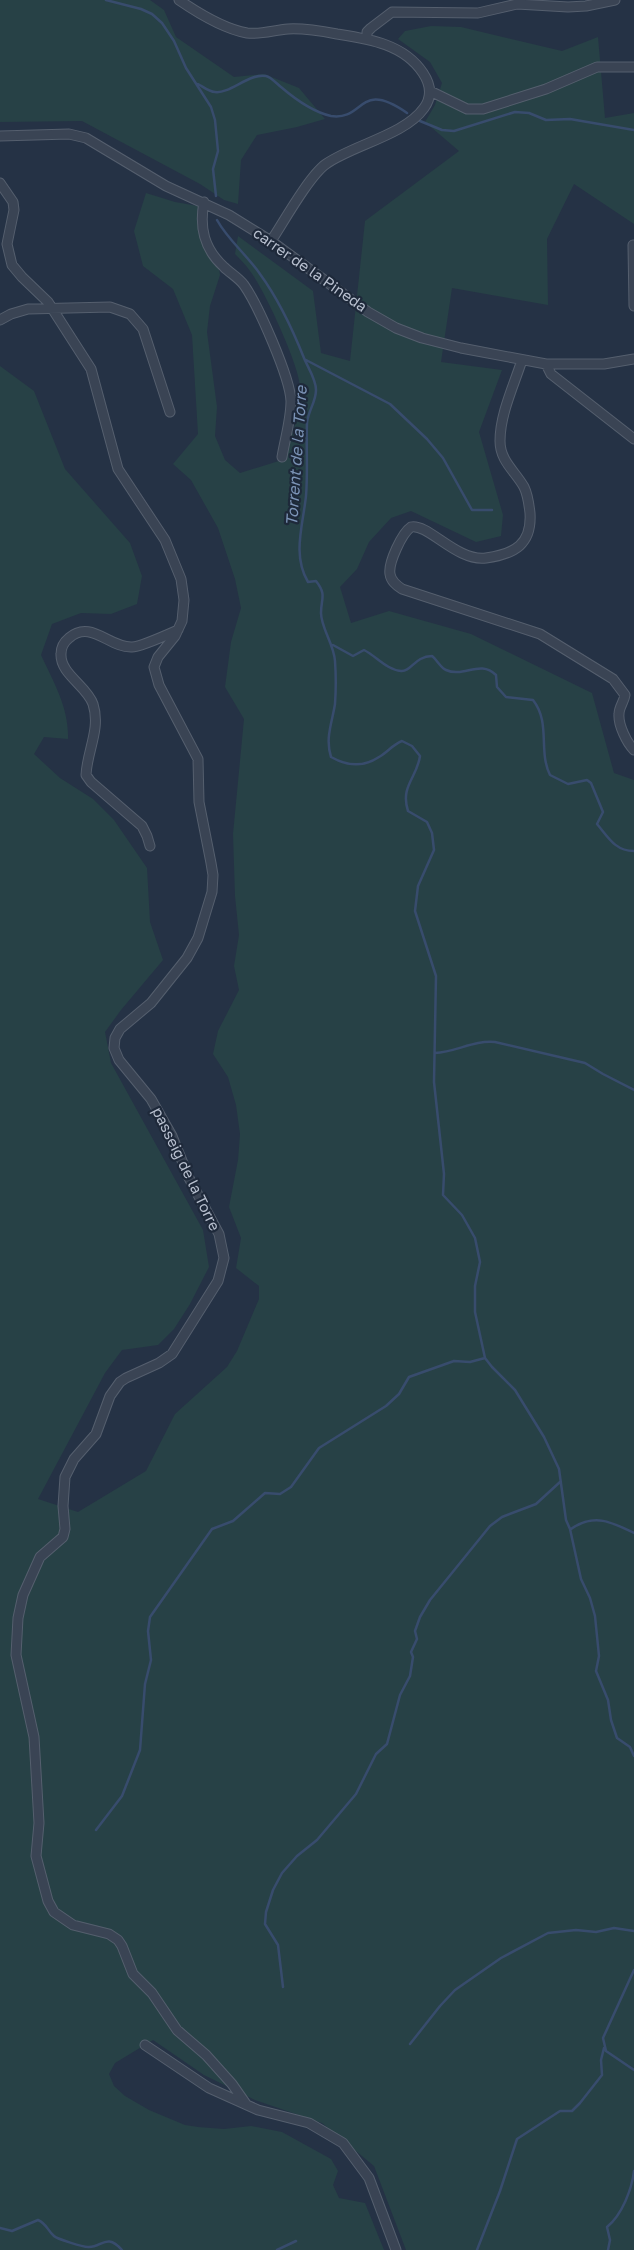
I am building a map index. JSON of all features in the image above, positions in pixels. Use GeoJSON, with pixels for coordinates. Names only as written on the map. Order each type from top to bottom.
{"type":"FeatureCollection","features":[{"type":"Feature","properties":{"kind":"street"},"geometry":{"type":"LineString","coordinates":[[179,0],[231,29],[242,32],[261,34],[285,29],[299,29],[367,38],[391,46],[421,70],[428,81],[430,91],[424,108],[406,124],[338,157],[321,168],[271,242]]}},
{"type":"Feature","properties":{"kind":"street"},"geometry":{"type":"LineString","coordinates":[[367,38],[367,32],[370,28],[392,12],[478,13],[517,4],[568,7],[586,6],[615,0]]}},
{"type":"Feature","properties":{"kind":"street"},"geometry":{"type":"LineString","coordinates":[[430,91],[468,109],[483,109],[546,89],[598,67],[634,66]]}},
{"type":"Feature","properties":{"kind":"street","name":"carrer de la Pineda"},"geometry":{"type":"LineString","coordinates":[[0,136],[77,134],[108,150],[166,186],[204,202],[271,242],[368,312],[396,328],[436,343],[546,364],[596,364],[634,359]]}},
{"type":"Feature","properties":{"kind":"street","name":"passeig de la Torre"},"geometry":{"type":"LineString","coordinates":[[0,183],[12,202],[14,210],[7,244],[12,265],[54,310],[90,368],[118,469],[172,552],[181,579],[184,600],[182,621],[178,630],[158,657],[155,671],[158,685],[198,759],[199,802],[212,863],[212,892],[198,938],[187,958],[151,1003],[120,1029],[115,1038],[114,1048],[119,1060],[152,1099],[172,1136],[188,1178],[219,1234],[224,1258],[218,1281],[178,1346],[167,1358],[120,1382],[110,1396],[96,1434],[74,1459],[68,1470],[63,1488],[65,1529],[58,1542],[40,1557],[23,1595],[18,1618],[16,1655],[34,1737],[39,1823],[36,1856],[50,1907],[60,1917],[73,1925],[109,1934],[118,1940],[133,1974],[152,1993],[178,2030],[206,2055],[232,2084],[246,2104]]}},
{"type":"Feature","properties":{"kind":"street"},"geometry":{"type":"LineString","coordinates":[[204,202],[201,216],[202,232],[206,242],[218,262],[244,285],[267,330],[289,388],[291,401],[282,457]]}},
{"type":"Feature","properties":{"kind":"street"},"geometry":{"type":"LineString","coordinates":[[633,245],[634,306]]}},
{"type":"Feature","properties":{"kind":"street"},"geometry":{"type":"LineString","coordinates":[[0,320],[28,309],[54,310],[110,307],[130,314],[142,329],[170,412]]}},
{"type":"Feature","properties":{"kind":"street"},"geometry":{"type":"LineString","coordinates":[[522,360],[504,417],[500,442],[508,467],[523,485],[528,498],[531,523],[528,537],[519,546],[510,551],[490,557],[478,558],[461,553],[419,528],[411,527],[404,534],[393,558],[390,568],[391,577],[402,589],[540,634],[613,679],[630,694],[618,712],[623,730],[634,750]]}},
{"type":"Feature","properties":{"kind":"street"},"geometry":{"type":"LineString","coordinates":[[546,364],[552,374],[634,440]]}},
{"type":"Feature","properties":{"kind":"street"},"geometry":{"type":"LineString","coordinates":[[150,846],[142,826],[91,782],[86,775],[95,733],[95,711],[86,692],[64,666],[60,652],[65,642],[75,633],[82,631],[91,631],[120,645],[134,647],[178,630]]}},
{"type":"Feature","properties":{"kind":"street"},"geometry":{"type":"LineString","coordinates":[[145,2045],[196,2080],[270,2114],[309,2123],[343,2143],[369,2178],[396,2250]]}},
{"type":"Feature","properties":{"kind":"green space"},"geometry":{"type":"Polygon","coordinates":[[[0,0],[150,0],[164,10],[176,37],[234,77],[264,74],[299,88],[325,119],[257,135],[241,160],[238,204],[224,200],[200,184],[82,121],[0,122],[0,0]]]}},
{"type":"Feature","properties":{"kind":"green space"},"geometry":{"type":"Polygon","coordinates":[[[431,26],[461,27],[562,51],[598,37],[605,118],[634,113],[634,224],[574,184],[547,239],[548,305],[452,288],[441,362],[502,370],[479,432],[503,515],[501,536],[476,542],[411,511],[391,518],[369,542],[357,569],[340,587],[351,623],[389,611],[471,634],[592,693],[614,773],[634,780],[634,2250],[406,2250],[374,2166],[322,2123],[255,2100],[204,2075],[153,2040],[115,2063],[109,2074],[114,2086],[125,2096],[149,2110],[185,2125],[224,2129],[251,2126],[282,2132],[331,2159],[338,2171],[333,2185],[339,2198],[365,2203],[384,2250],[0,2250],[0,366],[34,391],[65,469],[130,543],[142,576],[137,604],[111,614],[81,613],[52,624],[41,655],[63,706],[68,728],[68,739],[44,737],[34,754],[60,778],[93,799],[114,820],[147,868],[150,922],[163,960],[105,1032],[111,1063],[203,1230],[209,1267],[190,1304],[174,1329],[158,1345],[122,1350],[105,1373],[38,1499],[78,1512],[146,1471],[175,1414],[227,1367],[237,1351],[259,1299],[259,1286],[236,1268],[241,1238],[229,1207],[238,1160],[240,1134],[236,1105],[228,1077],[213,1054],[218,1031],[239,990],[234,966],[239,935],[235,896],[233,834],[244,719],[225,687],[231,642],[241,608],[235,579],[218,528],[191,480],[173,464],[198,434],[192,335],[173,289],[143,266],[134,231],[146,193],[175,202],[198,206],[197,219],[204,249],[218,261],[220,275],[210,306],[207,332],[217,407],[215,436],[225,460],[240,473],[282,460],[297,415],[300,386],[294,362],[264,294],[256,280],[235,254],[238,236],[313,291],[321,353],[350,361],[365,221],[459,151],[425,122],[435,105],[442,83],[430,62],[398,39],[405,31],[431,26]]]}},
{"type":"Feature","properties":{"kind":"waterway","name":"Torrent de la Torre"},"geometry":{"type":"LineString","coordinates":[[106,0],[141,9],[152,14],[162,23],[174,41],[186,68],[211,107],[215,120],[218,151],[213,169],[216,196]]}},
{"type":"Feature","properties":{"kind":"waterway"},"geometry":{"type":"LineString","coordinates":[[198,84],[210,91],[221,92],[253,78],[266,76],[304,104],[331,116],[342,116],[350,113],[370,100],[379,100],[391,104],[407,113]]}},
{"type":"Feature","properties":{"kind":"waterway"},"geometry":{"type":"LineString","coordinates":[[420,121],[442,130],[454,131],[515,112],[529,113],[546,120],[570,119],[634,130]]}},
{"type":"Feature","properties":{"kind":"waterway"},"geometry":{"type":"LineString","coordinates":[[217,220],[255,267],[279,304],[316,386],[315,399],[307,423],[307,487],[300,551],[303,572],[308,582],[316,581],[321,590],[323,597],[322,619],[335,661],[335,704],[329,737],[331,757],[349,764],[361,764],[382,755],[395,744],[402,741],[412,746],[420,756],[416,770],[407,788],[406,802],[408,811],[427,822],[432,833],[434,850],[418,886],[415,911],[436,976],[434,1082],[444,1174],[443,1195],[462,1215],[475,1238],[480,1262],[475,1286],[475,1312],[485,1358],[515,1390],[544,1437],[559,1469],[566,1520],[570,1529],[581,1579],[590,1598],[595,1616],[599,1656],[596,1671],[608,1700],[611,1720],[617,1738],[630,1747],[634,1756]]}},
{"type":"Feature","properties":{"kind":"waterway"},"geometry":{"type":"LineString","coordinates":[[306,360],[390,404],[427,439],[443,458],[472,510],[492,510]]}},
{"type":"Feature","properties":{"kind":"waterway"},"geometry":{"type":"LineString","coordinates":[[333,645],[353,656],[364,650],[386,665],[401,671],[405,671],[421,658],[432,656],[444,669],[453,672],[478,668],[484,669],[496,675],[497,687],[506,697],[533,700],[542,718],[545,756],[550,775],[568,784],[587,780],[591,783],[603,812],[597,824],[617,846],[634,851]]}},
{"type":"Feature","properties":{"kind":"waterway"},"geometry":{"type":"LineString","coordinates":[[435,1053],[480,1043],[495,1042],[585,1063],[634,1090]]}},
{"type":"Feature","properties":{"kind":"waterway"},"geometry":{"type":"LineString","coordinates":[[96,1830],[122,1796],[140,1750],[145,1684],[151,1660],[148,1631],[150,1617],[212,1529],[233,1521],[265,1493],[280,1494],[291,1487],[319,1448],[386,1406],[399,1394],[409,1377],[454,1361],[470,1362],[485,1358]]}},
{"type":"Feature","properties":{"kind":"waterway"},"geometry":{"type":"LineString","coordinates":[[283,1987],[278,1945],[265,1924],[266,1912],[273,1890],[282,1873],[297,1856],[317,1840],[356,1794],[376,1754],[387,1744],[400,1695],[410,1676],[413,1657],[411,1652],[417,1639],[415,1631],[420,1617],[430,1600],[490,1526],[502,1517],[536,1504],[560,1482]]}},
{"type":"Feature","properties":{"kind":"waterway"},"geometry":{"type":"LineString","coordinates":[[571,1529],[579,1524],[595,1520],[618,1525],[634,1533]]}},
{"type":"Feature","properties":{"kind":"waterway"},"geometry":{"type":"LineString","coordinates":[[410,2044],[455,1990],[501,1958],[548,1933],[576,1930],[596,1932],[614,1928],[634,1931]]}},
{"type":"Feature","properties":{"kind":"waterway"},"geometry":{"type":"LineString","coordinates":[[634,1970],[603,2038],[606,2051],[634,2070]]}},
{"type":"Feature","properties":{"kind":"waterway"},"geometry":{"type":"LineString","coordinates":[[477,2250],[500,2191],[517,2139],[560,2111],[572,2111],[580,2103],[602,2075],[601,2060],[604,2048]]}},
{"type":"Feature","properties":{"kind":"waterway"},"geometry":{"type":"LineString","coordinates":[[608,2250],[610,2240],[607,2227],[622,2209],[631,2186],[634,2171]]}},
{"type":"Feature","properties":{"kind":"waterway"},"geometry":{"type":"LineString","coordinates":[[0,2228],[12,2231],[38,2220],[54,2236],[65,2241],[88,2247],[108,2241],[117,2245],[122,2250]]}},
{"type":"Feature","properties":{"kind":"waterway"},"geometry":{"type":"LineString","coordinates":[[277,2250],[296,2241]]}}]}
